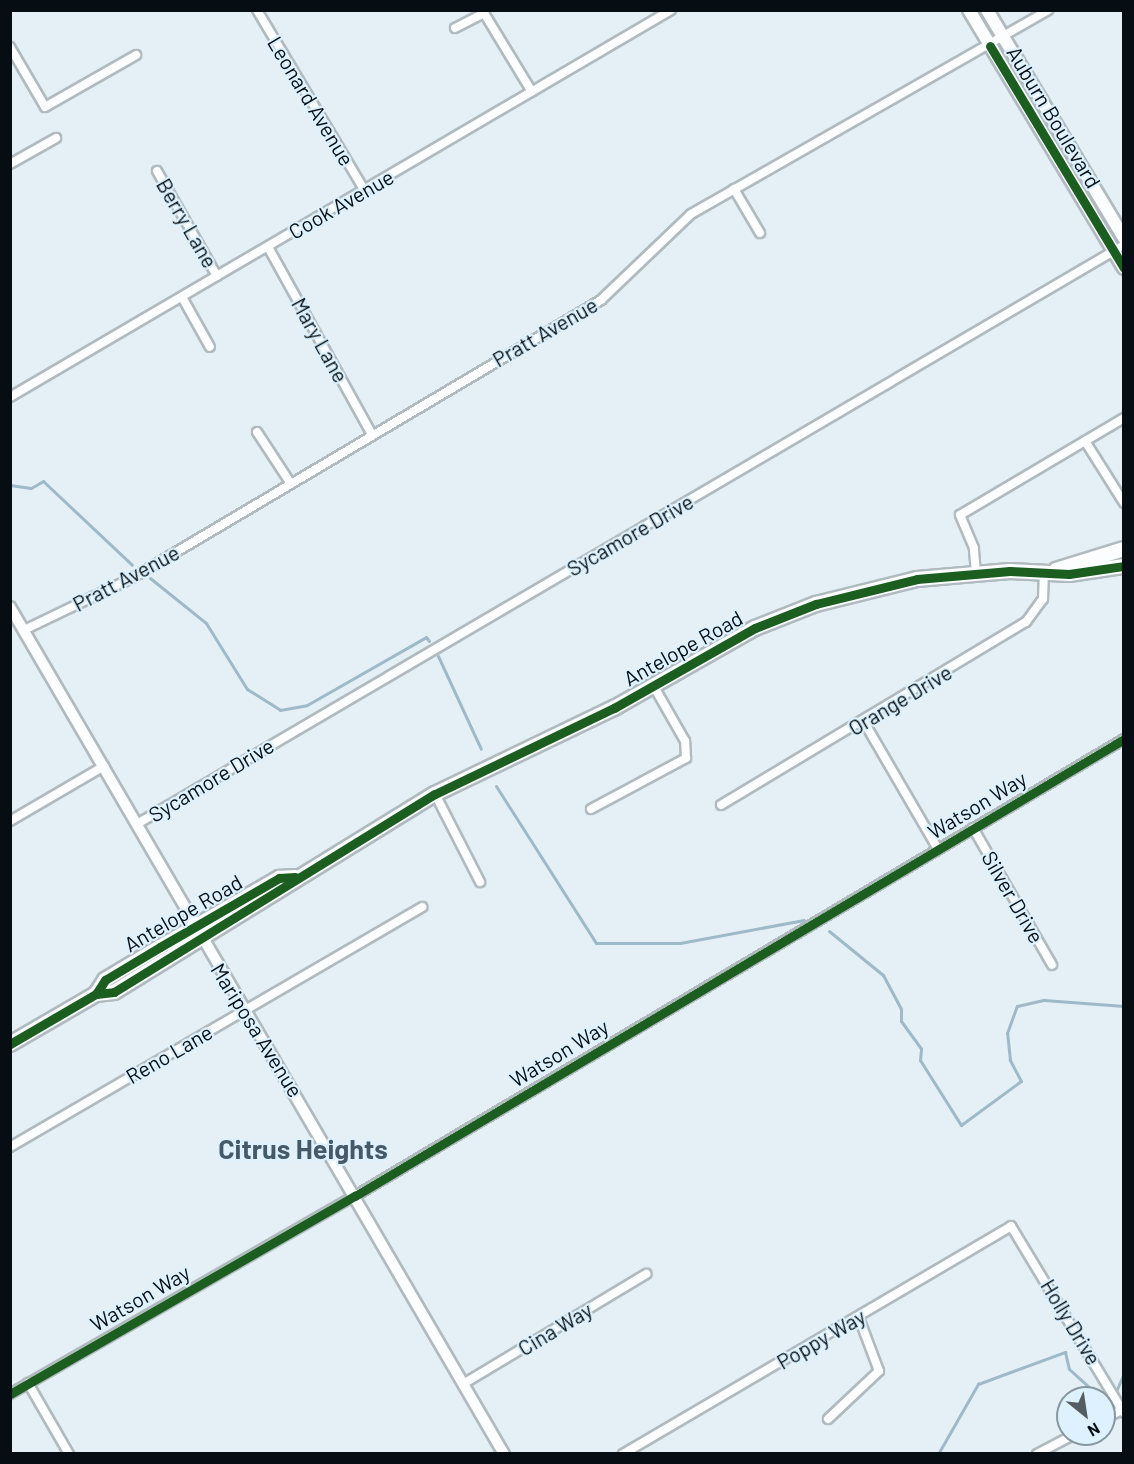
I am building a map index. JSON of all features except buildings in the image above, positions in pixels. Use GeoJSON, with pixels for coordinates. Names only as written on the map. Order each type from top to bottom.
{"type":"FeatureCollection","features":[{"type":"Feature","properties":{"kind":"main road","name":"Auburn Boulevard"},"geometry":{"type":"LineString","coordinates":[[969,10],[1118,248],[1124,268]]}},
{"type":"Feature","properties":{"kind":"main road","name":"Auburn Boulevard"},"geometry":{"type":"LineString","coordinates":[[987,10],[1124,238]]}},
{"type":"Feature","properties":{"kind":"main road","name":"Antelope Road"},"geometry":{"type":"LineString","coordinates":[[96,994],[105,980],[279,878],[295,877],[435,794],[653,685],[755,628],[816,604],[907,581],[976,573],[1050,570],[1124,549]]}},
{"type":"Feature","properties":{"kind":"main road","name":"Antelope Road"},"geometry":{"type":"LineString","coordinates":[[1050,570],[1069,574],[1124,566]]}},
{"type":"Feature","properties":{"kind":"main road","name":"Antelope Road"},"geometry":{"type":"LineString","coordinates":[[10,1044],[96,994],[114,992],[287,890],[295,877]]}},
{"type":"Feature","properties":{"kind":"street","name":"Leonard Avenue"},"geometry":{"type":"LineString","coordinates":[[257,10],[365,191]]}},
{"type":"Feature","properties":{"kind":"street","name":"Cook Avenue"},"geometry":{"type":"LineString","coordinates":[[10,397],[671,10]]}},
{"type":"Feature","properties":{"kind":"street","name":"Pratt Avenue"},"geometry":{"type":"LineString","coordinates":[[24,630],[134,577],[291,484],[371,433],[601,300],[675,227],[734,189],[923,79],[990,46],[1048,10]]}},
{"type":"Feature","properties":{"kind":"street"},"geometry":{"type":"LineString","coordinates":[[455,28],[484,12],[532,92]]}},
{"type":"Feature","properties":{"kind":"street"},"geometry":{"type":"LineString","coordinates":[[10,47],[45,107],[136,55]]}},
{"type":"Feature","properties":{"kind":"street"},"geometry":{"type":"LineString","coordinates":[[10,164],[56,138]]}},
{"type":"Feature","properties":{"kind":"street","name":"Berry Lane"},"geometry":{"type":"LineString","coordinates":[[157,171],[217,276]]}},
{"type":"Feature","properties":{"kind":"street"},"geometry":{"type":"LineString","coordinates":[[734,189],[760,232]]}},
{"type":"Feature","properties":{"kind":"street","name":"Mary Lane"},"geometry":{"type":"LineString","coordinates":[[268,247],[371,433]]}},
{"type":"Feature","properties":{"kind":"street","name":"Sycamore Drive"},"geometry":{"type":"LineString","coordinates":[[137,824],[1118,248]]}},
{"type":"Feature","properties":{"kind":"street"},"geometry":{"type":"LineString","coordinates":[[182,297],[210,347]]}},
{"type":"Feature","properties":{"kind":"street"},"geometry":{"type":"LineString","coordinates":[[976,573],[974,548],[960,515],[1124,418]]}},
{"type":"Feature","properties":{"kind":"street"},"geometry":{"type":"LineString","coordinates":[[257,432],[291,484]]}},
{"type":"Feature","properties":{"kind":"street"},"geometry":{"type":"LineString","coordinates":[[1085,441],[1124,503]]}},
{"type":"Feature","properties":{"kind":"street","name":"Orange Drive"},"geometry":{"type":"LineString","coordinates":[[722,805],[864,722],[1034,616],[1043,599],[1050,570]]}},
{"type":"Feature","properties":{"kind":"street","name":"Mariposa Avenue"},"geometry":{"type":"LineString","coordinates":[[10,607],[104,766],[194,927],[355,1196],[504,1454]]}},
{"type":"Feature","properties":{"kind":"street"},"geometry":{"type":"LineString","coordinates":[[591,809],[686,758],[685,741],[653,685]]}},
{"type":"Feature","properties":{"kind":"street"},"geometry":{"type":"LineString","coordinates":[[864,722],[938,849]]}},
{"type":"Feature","properties":{"kind":"street","name":"Watson Way"},"geometry":{"type":"LineString","coordinates":[[10,1394],[355,1196],[1124,739]]}},
{"type":"Feature","properties":{"kind":"street"},"geometry":{"type":"LineString","coordinates":[[10,821],[104,766]]}},
{"type":"Feature","properties":{"kind":"street"},"geometry":{"type":"LineString","coordinates":[[435,794],[480,882]]}},
{"type":"Feature","properties":{"kind":"street","name":"Silver Drive"},"geometry":{"type":"LineString","coordinates":[[973,828],[1052,965]]}},
{"type":"Feature","properties":{"kind":"street","name":"Reno Lane"},"geometry":{"type":"LineString","coordinates":[[10,1147],[422,907]]}},
{"type":"Feature","properties":{"kind":"street","name":"Poppy Way"},"geometry":{"type":"LineString","coordinates":[[623,1454],[859,1318],[1011,1226],[1017,1232]]}},
{"type":"Feature","properties":{"kind":"street","name":"Holly Drive"},"geometry":{"type":"LineString","coordinates":[[1017,1232],[1123,1410]]}},
{"type":"Feature","properties":{"kind":"street","name":"Cina Way"},"geometry":{"type":"LineString","coordinates":[[463,1384],[646,1274]]}},
{"type":"Feature","properties":{"kind":"street"},"geometry":{"type":"LineString","coordinates":[[828,1419],[879,1371],[859,1318]]}},
{"type":"Feature","properties":{"kind":"street"},"geometry":{"type":"LineString","coordinates":[[28,1383],[69,1454]]}},
{"type":"Feature","properties":{"kind":"street"},"geometry":{"type":"LineString","coordinates":[[1037,1454],[1056,1444]]}},
{"type":"Feature","properties":{"kind":"waterway"},"geometry":{"type":"LineString","coordinates":[[10,485],[31,488],[43,481],[132,565]]}},
{"type":"Feature","properties":{"kind":"waterway"},"geometry":{"type":"LineString","coordinates":[[150,578],[206,623],[247,689],[280,710],[307,705],[426,637],[429,641]]}},
{"type":"Feature","properties":{"kind":"waterway"},"geometry":{"type":"LineString","coordinates":[[438,656],[481,749]]}},
{"type":"Feature","properties":{"kind":"waterway"},"geometry":{"type":"LineString","coordinates":[[496,786],[596,943],[680,943],[804,920]]}},
{"type":"Feature","properties":{"kind":"waterway"},"geometry":{"type":"LineString","coordinates":[[829,931],[883,975],[901,1009],[901,1021],[921,1049],[920,1060],[961,1125],[1021,1081],[1010,1060],[1007,1033],[1017,1006],[1044,1000],[1124,1006]]}},
{"type":"Feature","properties":{"kind":"waterway"},"geometry":{"type":"LineString","coordinates":[[938,1454],[978,1384],[1065,1352],[1069,1369],[1098,1395],[1117,1389],[1124,1373]]}},
{"type":"Feature","properties":{"kind":"cycle path"},"geometry":{"type":"LineString","coordinates":[[990,46],[1124,268]]}},
{"type":"Feature","properties":{"kind":"cycle path"},"geometry":{"type":"LineString","coordinates":[[10,1044],[96,994],[114,992],[435,794],[614,708],[755,628],[816,604],[917,579],[1010,571],[1069,574],[1124,566]]}},
{"type":"Feature","properties":{"kind":"cycle path"},"geometry":{"type":"LineString","coordinates":[[10,1394],[355,1196],[1124,739]]}},
{"type":"Feature","properties":{"kind":"cycle path"},"geometry":{"type":"LineString","coordinates":[[96,994],[105,980],[160,947],[279,878],[295,877]]}},
{"type":"Feature","properties":{"kind":"district","name":"Citrus Heights"},"geometry":{"type":"Point","coordinates":[303,1149]}}]}
